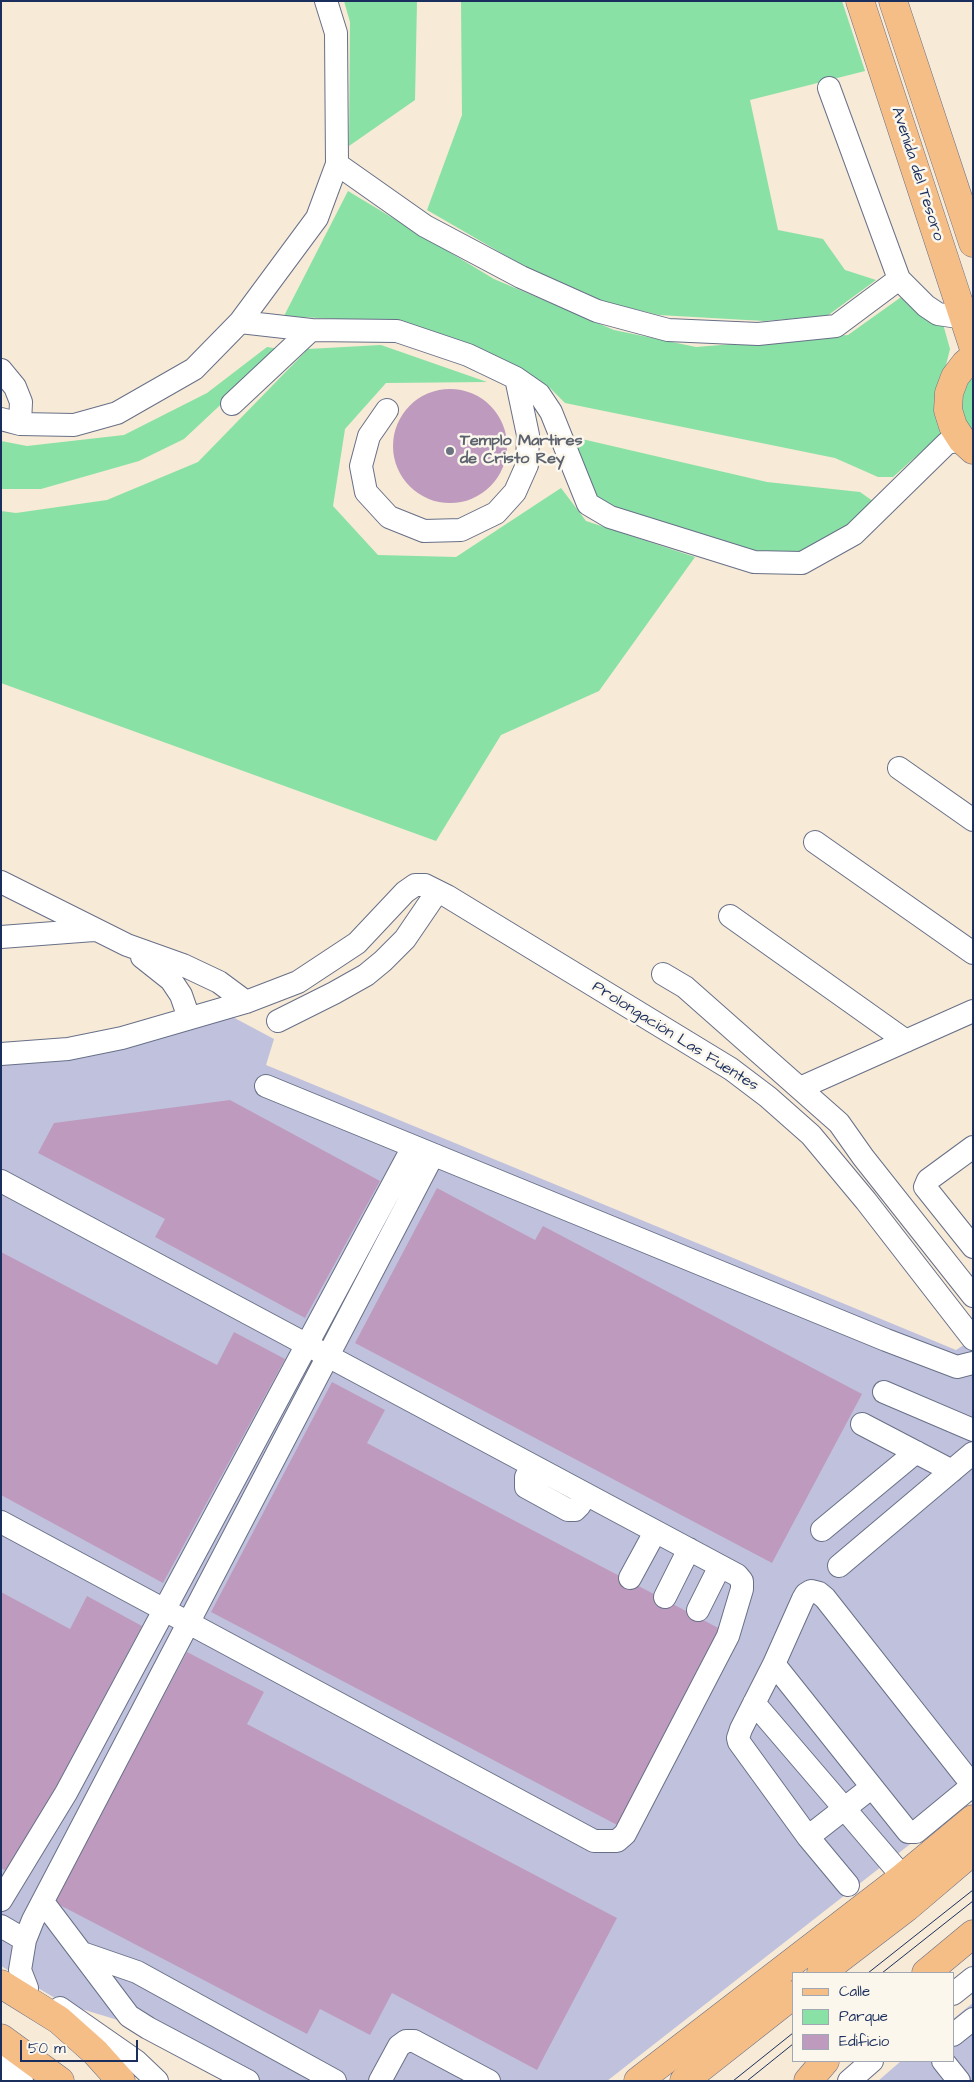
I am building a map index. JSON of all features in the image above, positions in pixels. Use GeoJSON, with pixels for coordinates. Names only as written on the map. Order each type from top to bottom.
{"type":"FeatureCollection","features":[{"type":"Feature","properties":{"kind":"main road","name":"Avenida del Tesoro"},"geometry":{"type":"LineString","coordinates":[[860,1],[973,346]]}},
{"type":"Feature","properties":{"kind":"main road","name":"Avenida del Tesoro"},"geometry":{"type":"LineString","coordinates":[[893,1],[971,233]]}},
{"type":"Feature","properties":{"kind":"main road"},"geometry":{"type":"LineString","coordinates":[[967,445],[953,426],[948,410],[949,393],[955,377],[973,357]]}},
{"type":"Feature","properties":{"kind":"main road"},"geometry":{"type":"LineString","coordinates":[[638,2081],[903,1877],[973,1819]]}},
{"type":"Feature","properties":{"kind":"main road"},"geometry":{"type":"LineString","coordinates":[[822,1972],[906,1908],[973,1852]]}},
{"type":"Feature","properties":{"kind":"main road"},"geometry":{"type":"LineString","coordinates":[[927,1972],[973,1934]]}},
{"type":"Feature","properties":{"kind":"main road"},"geometry":{"type":"LineString","coordinates":[[14,1986],[59,2020],[96,2053],[121,2081]]}},
{"type":"Feature","properties":{"kind":"main road"},"geometry":{"type":"LineString","coordinates":[[684,2081],[792,1995]]}},
{"type":"Feature","properties":{"kind":"main road"},"geometry":{"type":"LineString","coordinates":[[1,2038],[60,2081]]}},
{"type":"Feature","properties":{"kind":"main road"},"geometry":{"type":"LineString","coordinates":[[808,2081],[824,2062]]}},
{"type":"Feature","properties":{"kind":"street"},"geometry":{"type":"LineString","coordinates":[[1,370],[15,388],[21,402],[11,421],[74,425],[117,413],[194,369],[240,322],[316,218],[337,164],[336,33],[326,1]]}},
{"type":"Feature","properties":{"kind":"street"},"geometry":{"type":"LineString","coordinates":[[829,88],[899,279],[926,306],[938,314],[965,318]]}},
{"type":"Feature","properties":{"kind":"street"},"geometry":{"type":"LineString","coordinates":[[337,164],[425,226],[522,278],[597,312],[668,330],[758,334],[836,326],[899,279]]}},
{"type":"Feature","properties":{"kind":"street"},"geometry":{"type":"LineString","coordinates":[[240,322],[311,330],[397,331],[468,356],[516,378],[539,394],[552,412],[588,504],[610,517],[754,562],[802,563],[854,534],[947,443],[967,445]]}},
{"type":"Feature","properties":{"kind":"street"},"geometry":{"type":"LineString","coordinates":[[232,404],[311,330]]}},
{"type":"Feature","properties":{"kind":"street"},"geometry":{"type":"LineString","coordinates":[[387,410],[369,436],[361,466],[366,492],[389,518],[424,531],[461,530],[496,513],[515,492],[527,465],[528,435],[516,378]]}},
{"type":"Feature","properties":{"kind":"street"},"geometry":{"type":"LineString","coordinates":[[899,768],[973,820]]}},
{"type":"Feature","properties":{"kind":"street"},"geometry":{"type":"LineString","coordinates":[[814,842],[973,953]]}},
{"type":"Feature","properties":{"kind":"street"},"geometry":{"type":"LineString","coordinates":[[1,882],[94,930],[128,945],[183,965],[219,982],[246,1002]]}},
{"type":"Feature","properties":{"kind":"street","name":"Prolongación Las Fuentes"},"geometry":{"type":"LineString","coordinates":[[1,1054],[68,1049],[122,1038],[246,1002],[298,982],[357,943],[405,892],[415,885],[425,885],[731,1069],[768,1097],[810,1135],[866,1201],[973,1339]]}},
{"type":"Feature","properties":{"kind":"street"},"geometry":{"type":"LineString","coordinates":[[278,1021],[366,975],[384,961],[405,939],[437,892]]}},
{"type":"Feature","properties":{"kind":"street"},"geometry":{"type":"LineString","coordinates":[[730,916],[906,1041]]}},
{"type":"Feature","properties":{"kind":"street"},"geometry":{"type":"LineString","coordinates":[[1,937],[94,930]]}},
{"type":"Feature","properties":{"kind":"street"},"geometry":{"type":"LineString","coordinates":[[128,945],[171,980],[181,995],[189,1018]]}},
{"type":"Feature","properties":{"kind":"street"},"geometry":{"type":"LineString","coordinates":[[663,974],[685,987],[839,1122],[863,1157],[973,1296]]}},
{"type":"Feature","properties":{"kind":"street"},"geometry":{"type":"LineString","coordinates":[[800,1088],[973,1011]]}},
{"type":"Feature","properties":{"kind":"street"},"geometry":{"type":"LineString","coordinates":[[266,1086],[886,1340],[957,1367],[973,1363]]}},
{"type":"Feature","properties":{"kind":"street"},"geometry":{"type":"LineString","coordinates":[[973,1147],[928,1180],[925,1187],[973,1247]]}},
{"type":"Feature","properties":{"kind":"street"},"geometry":{"type":"LineString","coordinates":[[4,1889],[25,1860],[66,1793],[306,1346],[423,1151]]}},
{"type":"Feature","properties":{"kind":"street"},"geometry":{"type":"LineString","coordinates":[[14,1986],[20,1970],[25,1940],[43,1902],[328,1357],[423,1151]]}},
{"type":"Feature","properties":{"kind":"street"},"geometry":{"type":"LineString","coordinates":[[1,1181],[654,1532],[737,1574],[742,1581],[733,1624],[728,1636],[625,1834],[617,1841],[594,1842],[1,1522]]}},
{"type":"Feature","properties":{"kind":"street"},"geometry":{"type":"LineString","coordinates":[[884,1392],[973,1430]]}},
{"type":"Feature","properties":{"kind":"street"},"geometry":{"type":"LineString","coordinates":[[862,1424],[952,1471]]}},
{"type":"Feature","properties":{"kind":"street"},"geometry":{"type":"LineString","coordinates":[[822,1530],[916,1452]]}},
{"type":"Feature","properties":{"kind":"street"},"geometry":{"type":"LineString","coordinates":[[839,1566],[973,1453]]}},
{"type":"Feature","properties":{"kind":"street"},"geometry":{"type":"LineString","coordinates":[[630,1578],[654,1532]]}},
{"type":"Feature","properties":{"kind":"street"},"geometry":{"type":"LineString","coordinates":[[665,1597],[689,1549]]}},
{"type":"Feature","properties":{"kind":"street"},"geometry":{"type":"LineString","coordinates":[[698,1610],[720,1566]]}},
{"type":"Feature","properties":{"kind":"street"},"geometry":{"type":"LineString","coordinates":[[774,1664],[908,1832],[913,1833],[968,1790],[970,1785],[969,1779],[825,1598],[812,1591],[803,1599],[774,1664],[739,1733],[739,1742],[808,1837],[848,1885]]}},
{"type":"Feature","properties":{"kind":"street"},"geometry":{"type":"LineString","coordinates":[[754,1703],[903,1877]]}},
{"type":"Feature","properties":{"kind":"street"},"geometry":{"type":"LineString","coordinates":[[808,1837],[872,1787]]}},
{"type":"Feature","properties":{"kind":"street"},"geometry":{"type":"LineString","coordinates":[[25,1860],[56,1877]]}},
{"type":"Feature","properties":{"kind":"street"},"geometry":{"type":"LineString","coordinates":[[43,1902],[129,2016],[248,2081]]}},
{"type":"Feature","properties":{"kind":"street"},"geometry":{"type":"LineString","coordinates":[[1,1926],[25,1940]]}},
{"type":"Feature","properties":{"kind":"street"},"geometry":{"type":"LineString","coordinates":[[82,1953],[137,1972],[335,2081]]}},
{"type":"Feature","properties":{"kind":"street"},"geometry":{"type":"LineString","coordinates":[[1,1973],[14,1986],[70,2014],[136,2061],[157,2081]]}},
{"type":"Feature","properties":{"kind":"street"},"geometry":{"type":"LineString","coordinates":[[954,1993],[973,1978]]}},
{"type":"Feature","properties":{"kind":"street"},"geometry":{"type":"LineString","coordinates":[[954,2033],[973,2019]]}},
{"type":"Feature","properties":{"kind":"street"},"geometry":{"type":"LineString","coordinates":[[380,2081],[399,2046],[406,2041],[414,2042],[489,2081]]}},
{"type":"Feature","properties":{"kind":"street"},"geometry":{"type":"LineString","coordinates":[[849,2081],[871,2062]]}},
{"type":"Feature","properties":{"kind":"street"},"geometry":{"type":"LineString","coordinates":[[945,2062],[959,2081]]}},
{"type":"Feature","properties":{"kind":"street"},"geometry":{"type":"LineString","coordinates":[[1,2066],[22,2081]]}},
{"type":"Feature","properties":{"kind":"street"},"geometry":{"type":"LineString","coordinates":[[1,2075],[9,2081]]}},
{"type":"Feature","properties":{"kind":"shaded area"},"geometry":{"type":"Polygon","coordinates":[[[229,1015],[274,1039],[266,1065],[956,1350],[973,1339],[973,1795],[607,2081],[232,2081],[121,2021],[65,2004],[1,1966],[1,1062],[229,1015]]]}},
{"type":"Feature","properties":{"kind":"shaded area"},"geometry":{"type":"Polygon","coordinates":[[[973,2003],[973,2081],[878,2081],[900,2062],[954,2062],[954,2018],[973,2003]]]}},
{"type":"Feature","properties":{"kind":"green space"},"geometry":{"type":"Polygon","coordinates":[[[344,1],[417,1],[415,100],[349,146],[350,22],[344,1]]]}},
{"type":"Feature","properties":{"kind":"green space"},"geometry":{"type":"Polygon","coordinates":[[[461,1],[842,1],[865,71],[750,100],[778,230],[823,239],[845,270],[876,280],[827,316],[764,321],[659,315],[605,302],[522,265],[427,210],[462,115],[461,1]]]}},
{"type":"Feature","properties":{"kind":"green space"},"geometry":{"type":"Polygon","coordinates":[[[348,191],[494,279],[614,330],[696,347],[848,335],[904,295],[943,324],[950,349],[937,401],[943,435],[893,477],[878,477],[835,458],[565,403],[549,387],[482,351],[388,322],[284,316],[348,191]]]}},
{"type":"Feature","properties":{"kind":"green space"},"geometry":{"type":"Polygon","coordinates":[[[381,345],[487,382],[386,383],[345,429],[333,506],[378,555],[456,557],[561,488],[586,521],[695,557],[599,691],[501,735],[436,841],[1,683],[1,511],[16,513],[107,500],[198,462],[308,349],[381,345]]]}},
{"type":"Feature","properties":{"kind":"green space"},"geometry":{"type":"Polygon","coordinates":[[[267,347],[280,349],[184,439],[139,461],[41,489],[1,489],[1,441],[27,446],[124,435],[207,393],[267,347]]]}},
{"type":"Feature","properties":{"kind":"green space"},"geometry":{"type":"Polygon","coordinates":[[[973,371],[973,440],[961,424],[959,393],[973,371]]]}},
{"type":"Feature","properties":{"kind":"green space"},"geometry":{"type":"Polygon","coordinates":[[[569,436],[767,482],[860,492],[877,504],[849,529],[796,557],[761,556],[604,505],[589,492],[569,436]]]}},
{"type":"Feature","properties":{"kind":"building","name":"Templo Martires de Cristo Rey"},"geometry":{"type":"Polygon","coordinates":[[[450,389],[472,393],[490,406],[503,424],[507,446],[503,468],[490,486],[472,499],[450,503],[428,499],[410,486],[397,468],[393,446],[397,424],[410,406],[428,393],[450,389]]]}},
{"type":"Feature","properties":{"kind":"building"},"geometry":{"type":"Polygon","coordinates":[[[230,1100],[380,1181],[305,1318],[155,1237],[165,1219],[38,1153],[54,1123],[230,1100]]]}},
{"type":"Feature","properties":{"kind":"building"},"geometry":{"type":"Polygon","coordinates":[[[437,1188],[535,1240],[543,1226],[862,1394],[772,1563],[355,1343],[437,1188]]]}},
{"type":"Feature","properties":{"kind":"building"},"geometry":{"type":"Polygon","coordinates":[[[1,1252],[217,1365],[234,1332],[285,1359],[163,1583],[1,1495],[1,1252]]]}},
{"type":"Feature","properties":{"kind":"building"},"geometry":{"type":"Polygon","coordinates":[[[332,1382],[385,1410],[367,1443],[724,1631],[621,1827],[211,1612],[332,1382]]]}},
{"type":"Feature","properties":{"kind":"building"},"geometry":{"type":"Polygon","coordinates":[[[1,1592],[70,1629],[87,1596],[142,1626],[10,1873],[1,1868],[1,1592]]]}},
{"type":"Feature","properties":{"kind":"building"},"geometry":{"type":"Polygon","coordinates":[[[187,1652],[264,1692],[247,1724],[617,1918],[537,2070],[392,1993],[370,2035],[320,2009],[307,2034],[54,1902],[187,1652]]]}},
{"type":"Feature","properties":{"kind":"tram line"},"geometry":{"type":"LineString","coordinates":[[869,1972],[973,1890]]}},
{"type":"Feature","properties":{"kind":"tram line"},"geometry":{"type":"LineString","coordinates":[[883,1972],[973,1901]]}},
{"type":"Feature","properties":{"kind":"tram line"},"geometry":{"type":"LineString","coordinates":[[733,2081],[792,2034]]}},
{"type":"Feature","properties":{"kind":"tram line"},"geometry":{"type":"LineString","coordinates":[[747,2081],[792,2045]]}},
{"type":"Feature","properties":{"kind":"place","name":"Templo Martires de Cristo Rey"},"geometry":{"type":"Point","coordinates":[450,451]}}]}
